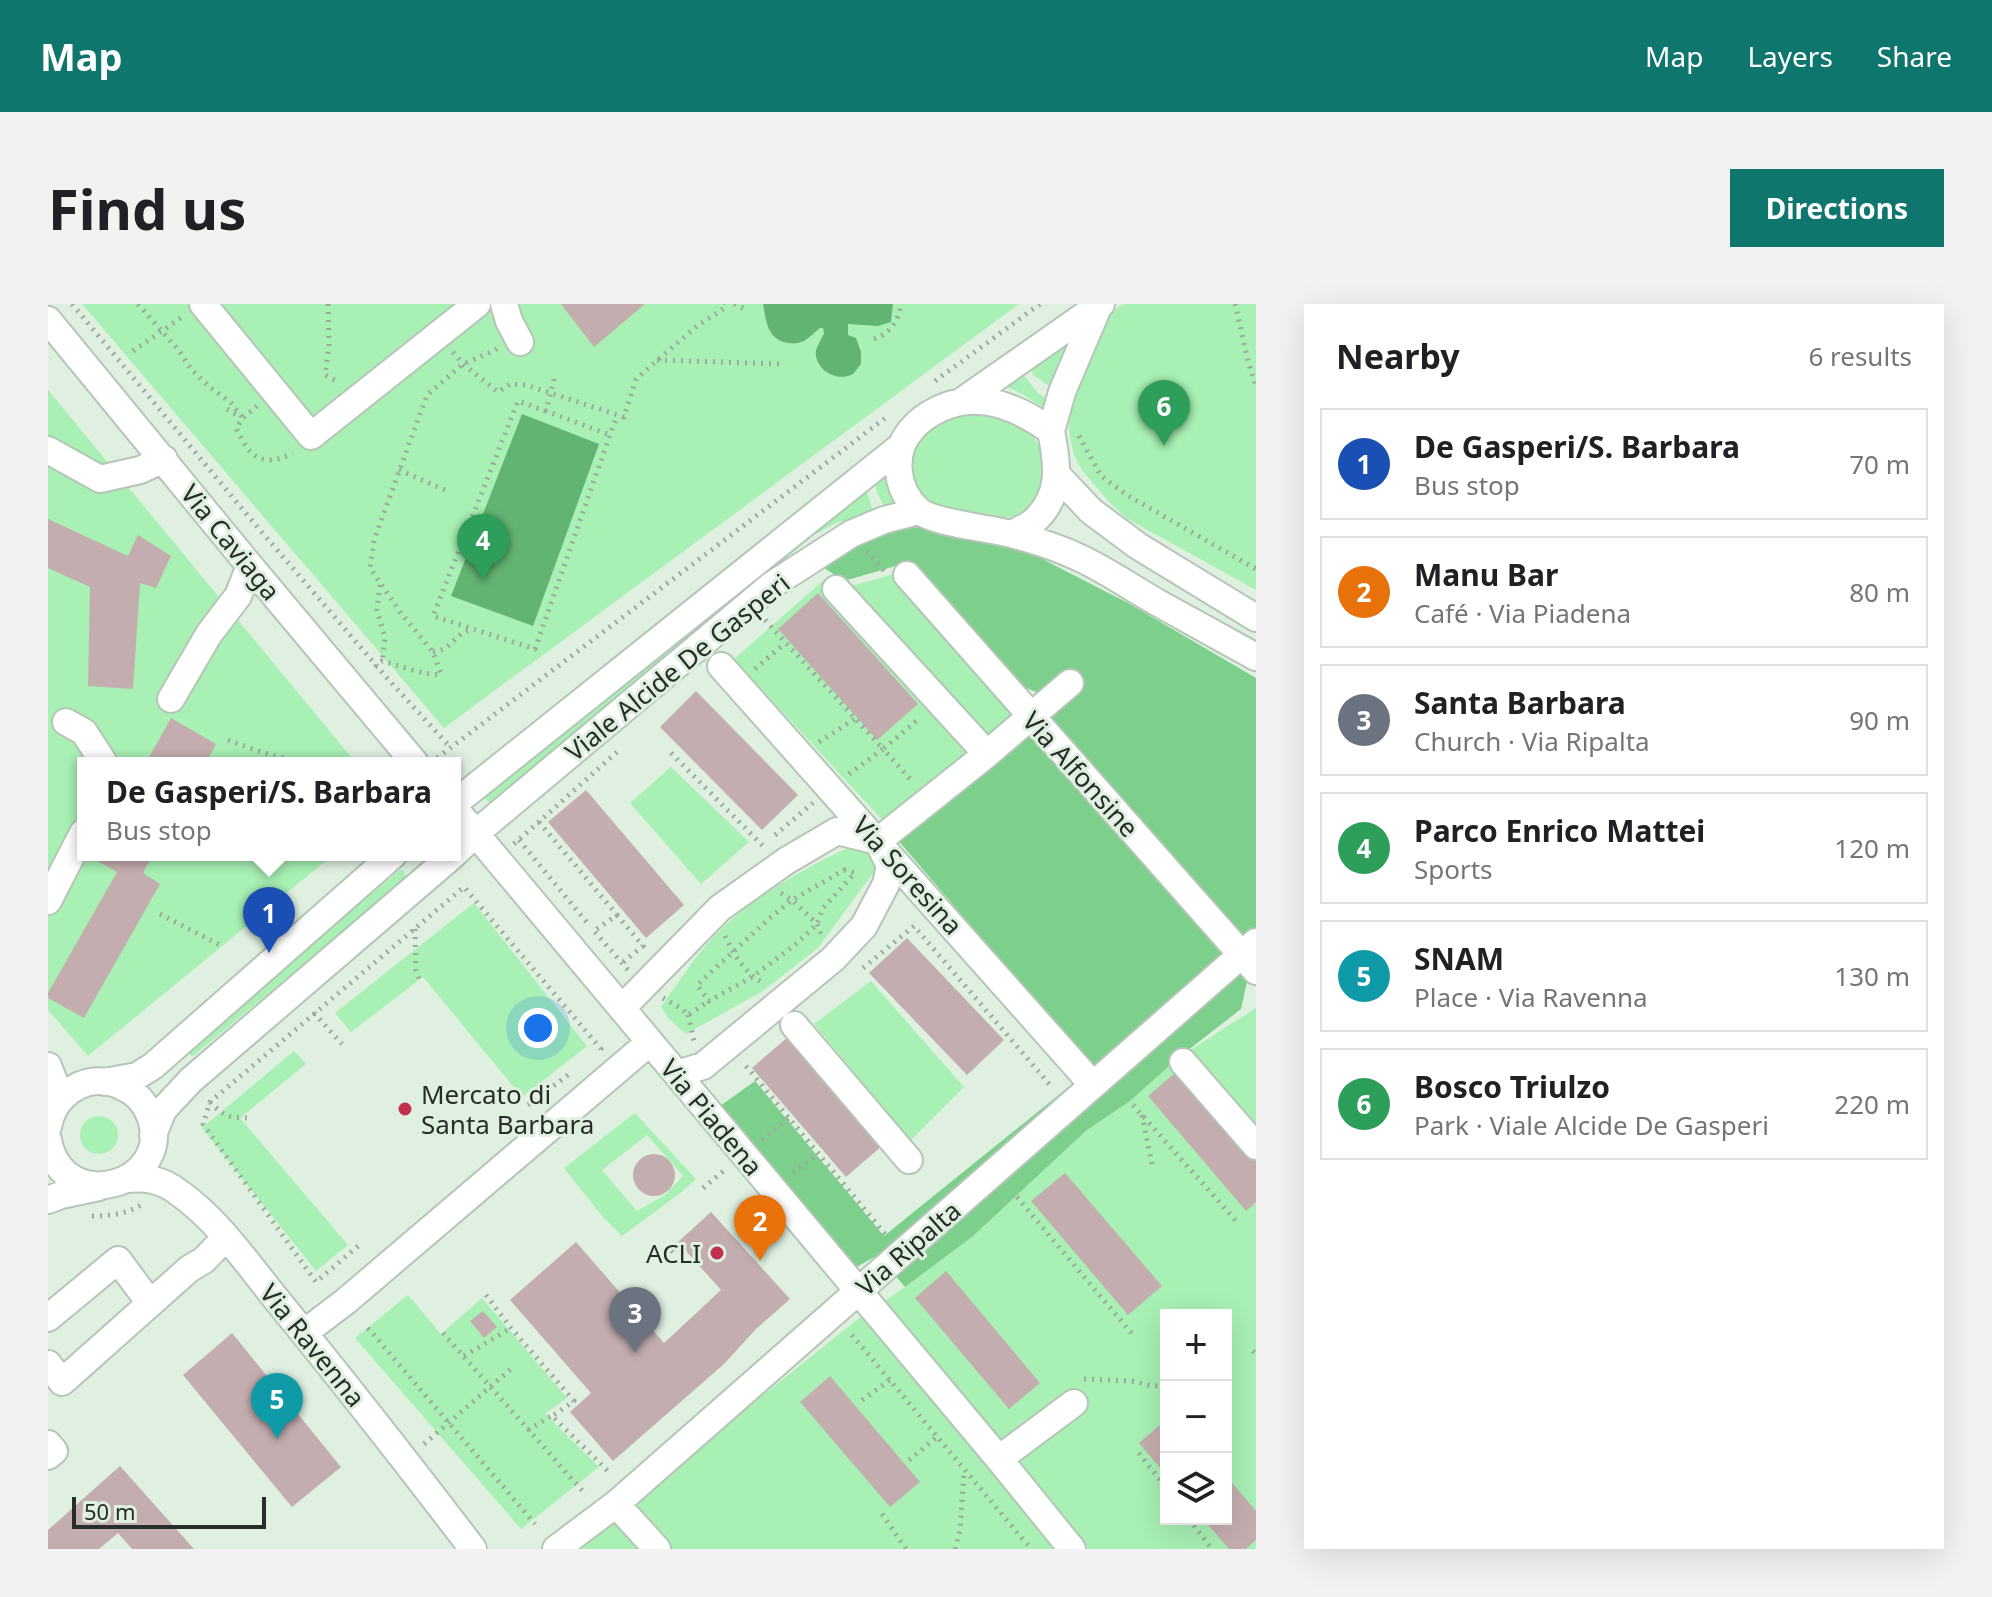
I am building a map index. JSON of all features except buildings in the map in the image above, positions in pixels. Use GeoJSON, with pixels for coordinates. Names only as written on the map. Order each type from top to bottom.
{"type":"FeatureCollection","features":[{"type":"Feature","properties":{"kind":"street"},"geometry":{"type":"LineString","coordinates":[[203,304],[311,436],[477,304]]}},
{"type":"Feature","properties":{"kind":"street"},"geometry":{"type":"LineString","coordinates":[[504,304],[517,337]]}},
{"type":"Feature","properties":{"kind":"street"},"geometry":{"type":"LineString","coordinates":[[1100,305],[961,402],[931,413],[912,428],[900,447],[898,473],[904,495],[919,511],[933,517],[1011,534],[1080,558],[1256,657]]}},
{"type":"Feature","properties":{"kind":"street"},"geometry":{"type":"LineString","coordinates":[[1011,534],[1033,522],[1053,499],[1057,475],[1051,431],[1062,392],[1100,305]]}},
{"type":"Feature","properties":{"kind":"street","name":"Via Caviaga"},"geometry":{"type":"LineString","coordinates":[[48,320],[353,687],[426,757]]}},
{"type":"Feature","properties":{"kind":"street"},"geometry":{"type":"LineString","coordinates":[[961,402],[987,402],[1008,408],[1031,417],[1051,431]]}},
{"type":"Feature","properties":{"kind":"street","name":"Viale Alcide De Gasperi"},"geometry":{"type":"LineString","coordinates":[[461,801],[900,447]]}},
{"type":"Feature","properties":{"kind":"street"},"geometry":{"type":"LineString","coordinates":[[48,450],[100,479],[140,470],[164,459]]}},
{"type":"Feature","properties":{"kind":"street"},"geometry":{"type":"LineString","coordinates":[[1057,475],[1091,511],[1138,546],[1256,618]]}},
{"type":"Feature","properties":{"kind":"street","name":"Viale Alcide De Gasperi"},"geometry":{"type":"LineString","coordinates":[[461,847],[772,585],[851,534],[884,520],[919,511]]}},
{"type":"Feature","properties":{"kind":"street"},"geometry":{"type":"LineString","coordinates":[[171,699],[209,634],[238,596],[250,566]]}},
{"type":"Feature","properties":{"kind":"street","name":"Via Alfonsine"},"geometry":{"type":"LineString","coordinates":[[907,575],[1030,717],[1251,956]]}},
{"type":"Feature","properties":{"kind":"street"},"geometry":{"type":"LineString","coordinates":[[836,589],[987,754]]}},
{"type":"Feature","properties":{"kind":"street","name":"Via Soresina"},"geometry":{"type":"LineString","coordinates":[[721,666],[1093,1085]]}},
{"type":"Feature","properties":{"kind":"street"},"geometry":{"type":"LineString","coordinates":[[878,841],[1070,683]]}},
{"type":"Feature","properties":{"kind":"street"},"geometry":{"type":"LineString","coordinates":[[66,722],[84,732],[100,757]]}},
{"type":"Feature","properties":{"kind":"street","name":"Via Piadena"},"geometry":{"type":"LineString","coordinates":[[461,814],[1072,1549]]}},
{"type":"Feature","properties":{"kind":"street"},"geometry":{"type":"LineString","coordinates":[[622,1008],[720,908],[810,846],[837,831],[878,841]]}},
{"type":"Feature","properties":{"kind":"street"},"geometry":{"type":"LineString","coordinates":[[677,1074],[703,1066],[833,959],[864,926],[884,889],[890,866],[878,841]]}},
{"type":"Feature","properties":{"kind":"street"},"geometry":{"type":"LineString","coordinates":[[48,901],[77,845]]}},
{"type":"Feature","properties":{"kind":"street"},"geometry":{"type":"LineString","coordinates":[[48,1127],[53,1111],[68,1092],[82,1084],[137,1076],[153,1066],[386,861]]}},
{"type":"Feature","properties":{"kind":"street","name":"Viale Alcide De Gasperi"},"geometry":{"type":"LineString","coordinates":[[127,1179],[136,1172],[150,1151],[163,1110],[191,1080],[446,861]]}},
{"type":"Feature","properties":{"kind":"street","name":"Via Ripalta"},"geometry":{"type":"LineString","coordinates":[[556,1549],[614,1504],[1093,1085],[1251,956]]}},
{"type":"Feature","properties":{"kind":"street"},"geometry":{"type":"LineString","coordinates":[[794,1025],[909,1160]]}},
{"type":"Feature","properties":{"kind":"street"},"geometry":{"type":"LineString","coordinates":[[304,1333],[346,1301],[650,1042]]}},
{"type":"Feature","properties":{"kind":"street"},"geometry":{"type":"LineString","coordinates":[[1183,1062],[1256,1146]]}},
{"type":"Feature","properties":{"kind":"street"},"geometry":{"type":"LineString","coordinates":[[48,1066],[61,1099]]}},
{"type":"Feature","properties":{"kind":"street"},"geometry":{"type":"LineString","coordinates":[[105,1082],[123,1086],[138,1097],[150,1116],[153,1135]]}},
{"type":"Feature","properties":{"kind":"street"},"geometry":{"type":"LineString","coordinates":[[48,1140],[53,1157],[65,1173],[84,1184],[100,1186]]}},
{"type":"Feature","properties":{"kind":"street"},"geometry":{"type":"LineString","coordinates":[[48,1200],[127,1179],[144,1178],[164,1183]]}},
{"type":"Feature","properties":{"kind":"street","name":"Via Ravenna"},"geometry":{"type":"LineString","coordinates":[[164,1183],[200,1210],[225,1238],[408,1462],[473,1549]]}},
{"type":"Feature","properties":{"kind":"street"},"geometry":{"type":"LineString","coordinates":[[48,1364],[62,1382],[189,1269],[204,1260],[225,1238]]}},
{"type":"Feature","properties":{"kind":"street"},"geometry":{"type":"LineString","coordinates":[[48,1318],[118,1260],[150,1303]]}},
{"type":"Feature","properties":{"kind":"street"},"geometry":{"type":"LineString","coordinates":[[999,1459],[1016,1449],[1075,1390]]}},
{"type":"Feature","properties":{"kind":"street"},"geometry":{"type":"LineString","coordinates":[[48,1444],[54,1451],[48,1456]]}},
{"type":"Feature","properties":{"kind":"street"},"geometry":{"type":"LineString","coordinates":[[614,1504],[657,1549]]}},
{"type":"Feature","properties":{"kind":"path"},"geometry":{"type":"LineString","coordinates":[[72,304],[376,666],[451,748]]}},
{"type":"Feature","properties":{"kind":"path"},"geometry":{"type":"LineString","coordinates":[[138,304],[191,369],[231,403],[243,418]]}},
{"type":"Feature","properties":{"kind":"path"},"geometry":{"type":"LineString","coordinates":[[133,351],[203,304]]}},
{"type":"Feature","properties":{"kind":"path"},"geometry":{"type":"LineString","coordinates":[[328,304],[329,345],[325,375],[364,394]]}},
{"type":"Feature","properties":{"kind":"path"},"geometry":{"type":"LineString","coordinates":[[330,316],[338,304]]}},
{"type":"Feature","properties":{"kind":"path"},"geometry":{"type":"LineString","coordinates":[[438,335],[463,364],[498,392],[510,384],[526,385],[624,417],[636,379],[697,326],[726,307],[725,304]]}},
{"type":"Feature","properties":{"kind":"path"},"geometry":{"type":"LineString","coordinates":[[734,304],[745,309]]}},
{"type":"Feature","properties":{"kind":"path"},"geometry":{"type":"LineString","coordinates":[[874,339],[883,336],[897,323],[901,304]]}},
{"type":"Feature","properties":{"kind":"path"},"geometry":{"type":"LineString","coordinates":[[935,381],[1040,304]]}},
{"type":"Feature","properties":{"kind":"path"},"geometry":{"type":"LineString","coordinates":[[1235,304],[1256,386]]}},
{"type":"Feature","properties":{"kind":"path"},"geometry":{"type":"LineString","coordinates":[[382,661],[432,676],[441,674],[433,652],[370,568],[374,540],[427,395],[463,364],[517,337]]}},
{"type":"Feature","properties":{"kind":"path"},"geometry":{"type":"LineString","coordinates":[[656,360],[781,364]]}},
{"type":"Feature","properties":{"kind":"path"},"geometry":{"type":"LineString","coordinates":[[546,411],[554,379]]}},
{"type":"Feature","properties":{"kind":"path"},"geometry":{"type":"LineString","coordinates":[[610,435],[518,401],[433,616],[535,649],[610,435],[617,415]]}},
{"type":"Feature","properties":{"kind":"path"},"geometry":{"type":"LineString","coordinates":[[227,409],[243,418]]}},
{"type":"Feature","properties":{"kind":"path"},"geometry":{"type":"LineString","coordinates":[[432,757],[451,748],[897,409]]}},
{"type":"Feature","properties":{"kind":"path"},"geometry":{"type":"LineString","coordinates":[[243,418],[236,428],[245,449],[258,458],[285,457],[300,449],[311,436]]}},
{"type":"Feature","properties":{"kind":"path"},"geometry":{"type":"LineString","coordinates":[[1078,434],[1101,476],[1109,483],[1256,569]]}},
{"type":"Feature","properties":{"kind":"path"},"geometry":{"type":"LineString","coordinates":[[399,470],[445,490]]}},
{"type":"Feature","properties":{"kind":"path"},"geometry":{"type":"LineString","coordinates":[[353,687],[382,661],[385,638],[377,610],[380,584]]}},
{"type":"Feature","properties":{"kind":"path"},"geometry":{"type":"LineString","coordinates":[[764,619],[883,749],[939,702]]}},
{"type":"Feature","properties":{"kind":"path"},"geometry":{"type":"LineString","coordinates":[[433,652],[445,649],[471,629]]}},
{"type":"Feature","properties":{"kind":"path"},"geometry":{"type":"LineString","coordinates":[[799,753],[855,719]]}},
{"type":"Feature","properties":{"kind":"path"},"geometry":{"type":"LineString","coordinates":[[228,740],[280,757]]}},
{"type":"Feature","properties":{"kind":"path"},"geometry":{"type":"LineString","coordinates":[[671,753],[763,846]]}},
{"type":"Feature","properties":{"kind":"path"},"geometry":{"type":"LineString","coordinates":[[539,822],[643,946],[622,963]]}},
{"type":"Feature","properties":{"kind":"path"},"geometry":{"type":"LineString","coordinates":[[519,840],[641,988],[688,1015],[752,977],[795,945],[817,924],[823,908],[855,873],[844,870],[792,900],[732,952],[697,985],[709,1001]]}},
{"type":"Feature","properties":{"kind":"path"},"geometry":{"type":"LineString","coordinates":[[760,879],[792,900],[817,924]]}},
{"type":"Feature","properties":{"kind":"path"},"geometry":{"type":"LineString","coordinates":[[358,1246],[316,1282],[203,1124],[210,1102],[464,887],[601,1049],[589,1058]]}},
{"type":"Feature","properties":{"kind":"path"},"geometry":{"type":"LineString","coordinates":[[160,914],[220,945]]}},
{"type":"Feature","properties":{"kind":"path"},"geometry":{"type":"LineString","coordinates":[[594,931],[617,915]]}},
{"type":"Feature","properties":{"kind":"path"},"geometry":{"type":"LineString","coordinates":[[914,926],[1050,1085]]}},
{"type":"Feature","properties":{"kind":"path"},"geometry":{"type":"LineString","coordinates":[[415,928],[419,979]]}},
{"type":"Feature","properties":{"kind":"path"},"geometry":{"type":"LineString","coordinates":[[732,952],[752,977],[788,997]]}},
{"type":"Feature","properties":{"kind":"path"},"geometry":{"type":"LineString","coordinates":[[314,1013],[342,1044]]}},
{"type":"Feature","properties":{"kind":"path"},"geometry":{"type":"LineString","coordinates":[[746,1066],[902,1253]]}},
{"type":"Feature","properties":{"kind":"path"},"geometry":{"type":"LineString","coordinates":[[528,1105],[577,1068]]}},
{"type":"Feature","properties":{"kind":"path"},"geometry":{"type":"LineString","coordinates":[[210,1102],[232,1118],[252,1118]]}},
{"type":"Feature","properties":{"kind":"path"},"geometry":{"type":"LineString","coordinates":[[1133,1105],[1237,1222]]}},
{"type":"Feature","properties":{"kind":"path"},"geometry":{"type":"LineString","coordinates":[[1142,1114],[1153,1169]]}},
{"type":"Feature","properties":{"kind":"path"},"geometry":{"type":"LineString","coordinates":[[793,1173],[818,1153]]}},
{"type":"Feature","properties":{"kind":"path"},"geometry":{"type":"LineString","coordinates":[[80,1213],[105,1216],[130,1211],[155,1195],[164,1183]]}},
{"type":"Feature","properties":{"kind":"path"},"geometry":{"type":"LineString","coordinates":[[1017,1197],[1133,1335]]}},
{"type":"Feature","properties":{"kind":"path"},"geometry":{"type":"LineString","coordinates":[[666,1245],[673,1252]]}},
{"type":"Feature","properties":{"kind":"path"},"geometry":{"type":"LineString","coordinates":[[486,1295],[574,1401],[528,1430]]}},
{"type":"Feature","properties":{"kind":"path"},"geometry":{"type":"LineString","coordinates":[[368,1328],[535,1524]]}},
{"type":"Feature","properties":{"kind":"path"},"geometry":{"type":"LineString","coordinates":[[464,1356],[511,1328]]}},
{"type":"Feature","properties":{"kind":"path"},"geometry":{"type":"LineString","coordinates":[[443,1333],[580,1488],[614,1504]]}},
{"type":"Feature","properties":{"kind":"path"},"geometry":{"type":"LineString","coordinates":[[852,1335],[1031,1549]]}},
{"type":"Feature","properties":{"kind":"path"},"geometry":{"type":"LineString","coordinates":[[408,1462],[423,1445],[511,1369]]}},
{"type":"Feature","properties":{"kind":"path"},"geometry":{"type":"LineString","coordinates":[[862,1400],[890,1380]]}},
{"type":"Feature","properties":{"kind":"path"},"geometry":{"type":"LineString","coordinates":[[1075,1390],[1132,1381],[1160,1386]]}},
{"type":"Feature","properties":{"kind":"path"},"geometry":{"type":"LineString","coordinates":[[552,1416],[607,1468],[614,1504]]}},
{"type":"Feature","properties":{"kind":"path"},"geometry":{"type":"LineString","coordinates":[[909,1460],[937,1437]]}},
{"type":"Feature","properties":{"kind":"path"},"geometry":{"type":"LineString","coordinates":[[1139,1453],[1160,1480]]}},
{"type":"Feature","properties":{"kind":"path"},"geometry":{"type":"LineString","coordinates":[[955,1549],[960,1531],[965,1470]]}},
{"type":"Feature","properties":{"kind":"path"},"geometry":{"type":"LineString","coordinates":[[882,1514],[906,1549]]}},
{"type":"Feature","properties":{"kind":"path"},"geometry":{"type":"LineString","coordinates":[[1194,1525],[1212,1549]]}},
{"type":"Feature","properties":{"kind":"shaded area"},"geometry":{"type":"Polygon","coordinates":[[[82,304],[1019,304],[444,728],[82,304]]]}},
{"type":"Feature","properties":{"kind":"shaded area"},"geometry":{"type":"Polygon","coordinates":[[[763,304],[893,304],[891,322],[878,326],[848,324],[848,335],[856,338],[861,352],[861,364],[853,374],[840,377],[828,373],[816,358],[823,328],[802,342],[778,340],[766,322],[763,304]]]}},
{"type":"Feature","properties":{"kind":"shaded area"},"geometry":{"type":"Polygon","coordinates":[[[1123,304],[1256,304],[1256,590],[1126,518],[1081,469],[1074,455],[1067,409],[1108,315],[1123,304]]]}},
{"type":"Feature","properties":{"kind":"shaded area"},"geometry":{"type":"Polygon","coordinates":[[[1081,330],[1052,388],[1033,375],[1031,368],[1081,330]]]}},
{"type":"Feature","properties":{"kind":"shaded area"},"geometry":{"type":"Polygon","coordinates":[[[1023,374],[1048,400],[1044,408],[1002,384],[1023,374]]]}},
{"type":"Feature","properties":{"kind":"shaded area"},"geometry":{"type":"Polygon","coordinates":[[[48,390],[351,757],[77,757],[77,861],[326,861],[88,1056],[48,1010],[48,390]]]}},
{"type":"Feature","properties":{"kind":"shaded area"},"geometry":{"type":"Polygon","coordinates":[[[522,414],[599,444],[533,626],[451,596],[522,414]]]}},
{"type":"Feature","properties":{"kind":"shaded area"},"geometry":{"type":"Polygon","coordinates":[[[963,415],[1005,420],[1028,431],[1036,441],[1042,453],[1044,480],[1036,498],[1022,513],[1000,517],[965,512],[931,503],[917,490],[911,466],[916,445],[941,424],[963,415]]]}},
{"type":"Feature","properties":{"kind":"shaded area"},"geometry":{"type":"Polygon","coordinates":[[[886,474],[892,499],[901,510],[885,508],[877,493],[875,477],[886,474]]]}},
{"type":"Feature","properties":{"kind":"shaded area"},"geometry":{"type":"Polygon","coordinates":[[[863,481],[874,513],[836,523],[814,535],[491,804],[482,796],[863,481]]]}},
{"type":"Feature","properties":{"kind":"shaded area"},"geometry":{"type":"Polygon","coordinates":[[[917,520],[1019,547],[1128,603],[1256,678],[1256,973],[1250,968],[1241,1009],[1178,1058],[1130,1101],[1087,1130],[972,1237],[905,1287],[878,1255],[853,1269],[720,1106],[755,1081],[884,1236],[1092,1068],[897,839],[1066,704],[1016,684],[967,621],[909,562],[844,581],[815,562],[917,520]]]}},
{"type":"Feature","properties":{"kind":"shaded area"},"geometry":{"type":"Polygon","coordinates":[[[894,574],[1017,714],[884,822],[734,659],[824,580],[855,585],[894,574]]]}},
{"type":"Feature","properties":{"kind":"shaded area"},"geometry":{"type":"Polygon","coordinates":[[[671,767],[749,842],[701,884],[630,803],[671,767]]]}},
{"type":"Feature","properties":{"kind":"shaded area"},"geometry":{"type":"Polygon","coordinates":[[[857,843],[879,865],[818,948],[763,991],[686,1034],[668,1018],[661,1007],[696,958],[725,926],[778,885],[857,843]]]}},
{"type":"Feature","properties":{"kind":"shaded area"},"geometry":{"type":"Polygon","coordinates":[[[400,870],[404,871],[406,878],[192,1057],[185,1048],[400,870]]]}},
{"type":"Feature","properties":{"kind":"shaded area"},"geometry":{"type":"Polygon","coordinates":[[[474,903],[587,1046],[522,1097],[423,977],[351,1032],[335,1013],[474,903]]]}},
{"type":"Feature","properties":{"kind":"shaded area"},"geometry":{"type":"Polygon","coordinates":[[[871,981],[964,1087],[910,1141],[814,1024],[871,981]]]}},
{"type":"Feature","properties":{"kind":"shaded area"},"geometry":{"type":"Polygon","coordinates":[[[1256,1008],[1256,1549],[581,1549],[631,1501],[858,1319],[972,1237],[1087,1130],[1130,1100],[1178,1058],[1256,1008]]]}},
{"type":"Feature","properties":{"kind":"shaded area"},"geometry":{"type":"Polygon","coordinates":[[[294,1051],[306,1064],[240,1118],[348,1245],[316,1271],[202,1128],[294,1051]]]}},
{"type":"Feature","properties":{"kind":"shaded area"},"geometry":{"type":"Polygon","coordinates":[[[635,1113],[696,1179],[622,1236],[564,1168],[635,1113]],[[647,1135],[602,1170],[637,1211],[665,1195],[683,1176],[647,1135]]]}},
{"type":"Feature","properties":{"kind":"shaded area"},"geometry":{"type":"Polygon","coordinates":[[[99,1116],[112,1122],[118,1135],[112,1148],[99,1154],[86,1148],[80,1135],[86,1122],[99,1116]]]}},
{"type":"Feature","properties":{"kind":"shaded area"},"geometry":{"type":"Polygon","coordinates":[[[408,1295],[441,1334],[482,1298],[567,1398],[545,1414],[599,1467],[521,1529],[355,1338],[408,1295]]]}},
{"type":"Feature","properties":{"kind":"place","name":"Bosco Triulzo"},"geometry":{"type":"Point","coordinates":[1164,446]}},
{"type":"Feature","properties":{"kind":"place","name":"Parco Enrico Mattei"},"geometry":{"type":"Point","coordinates":[483,580]}},
{"type":"Feature","properties":{"kind":"place","name":"De Gasperi/S. Barbara"},"geometry":{"type":"Point","coordinates":[269,953]}},
{"type":"Feature","properties":{"kind":"place","name":"Mercato di Santa Barbara"},"geometry":{"type":"Point","coordinates":[405,1109]}},
{"type":"Feature","properties":{"kind":"place","name":"ACLI"},"geometry":{"type":"Point","coordinates":[717,1253]}},
{"type":"Feature","properties":{"kind":"place","name":"Manu Bar"},"geometry":{"type":"Point","coordinates":[760,1261]}},
{"type":"Feature","properties":{"kind":"place","name":"Santa Barbara"},"geometry":{"type":"Point","coordinates":[635,1353]}},
{"type":"Feature","properties":{"kind":"place","name":"SNAM"},"geometry":{"type":"Point","coordinates":[277,1439]}}]}
